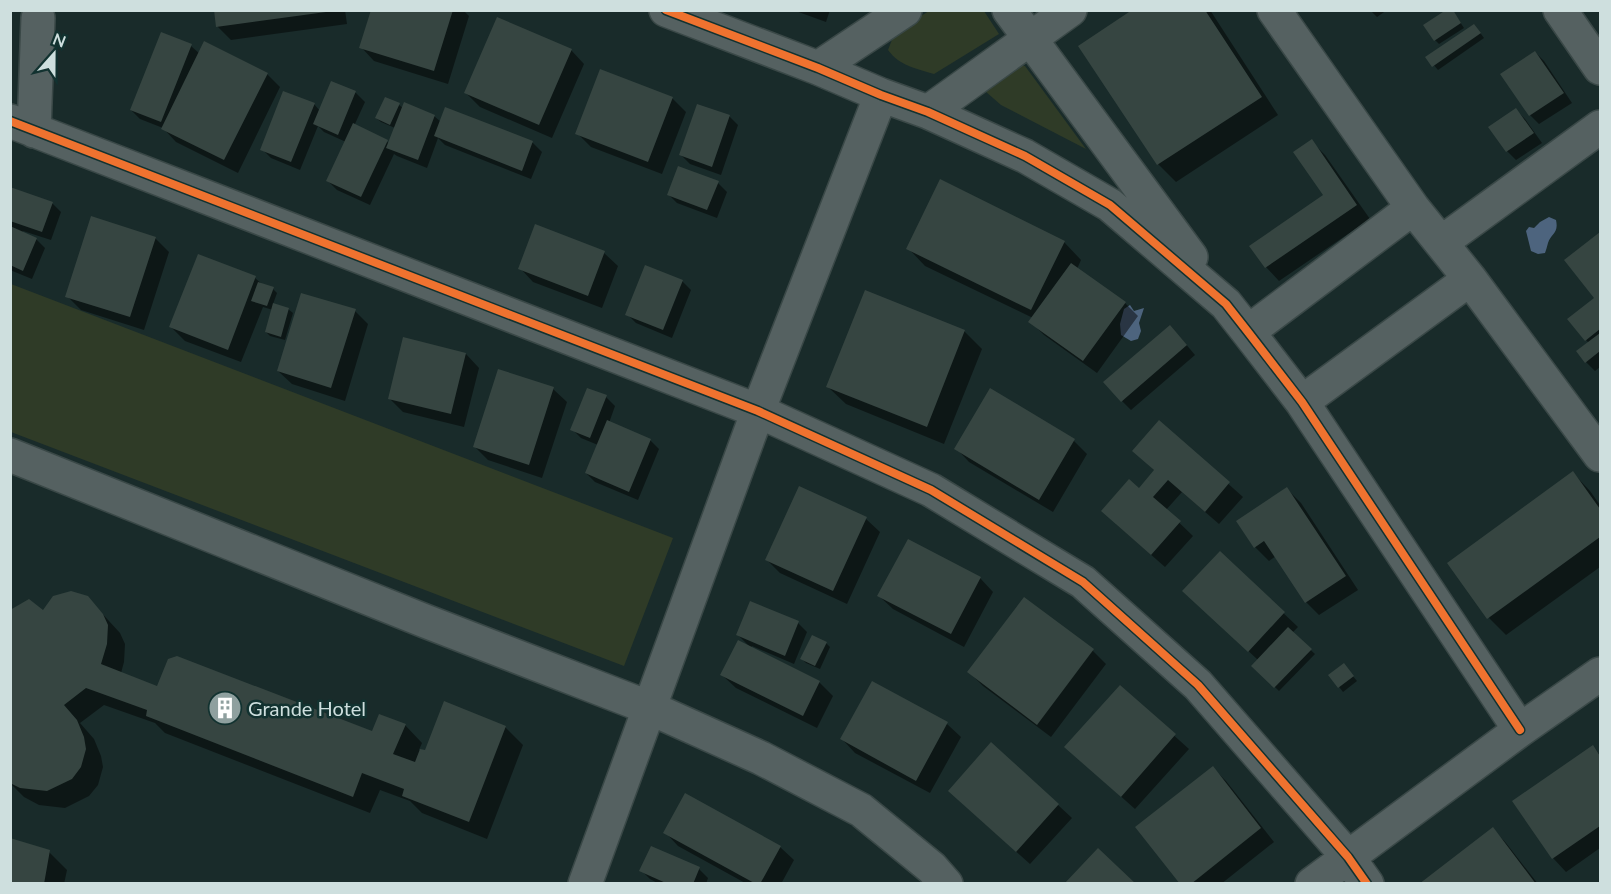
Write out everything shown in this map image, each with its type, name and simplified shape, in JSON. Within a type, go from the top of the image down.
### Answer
[{"type":"street","points":[[666,10],[928,112],[1024,156],[1110,205],[1226,304]]},
{"type":"street","points":[[818,68],[905,10]]},
{"type":"street","points":[[1009,10],[1226,304],[1302,402],[1520,730]]},
{"type":"street","points":[[928,112],[1070,10]]},
{"type":"street","points":[[1274,10],[1413,208],[1442,242],[1600,455]]},
{"type":"street","points":[[1560,10],[1600,68]]},
{"type":"street","points":[[10,37],[44,14]]},
{"type":"street","points":[[44,14],[22,126],[758,411],[931,490],[1083,582],[1198,685],[1348,857],[1367,884]]},
{"type":"street","points":[[585,884],[758,411],[881,95]]},
{"type":"street","points":[[1442,242],[1600,127]]},
{"type":"street","points":[[1248,332],[1413,208]]},
{"type":"street","points":[[1302,402],[1470,279]]},
{"type":"street","points":[[10,455],[425,621],[650,708],[761,758],[861,810],[932,868],[946,884]]},
{"type":"street","points":[[1312,884],[1520,730],[1600,674]]},
{"type":"green space","points":[[929,11],[984,11],[999,34],[934,74],[914,68],[898,60],[888,50],[895,32]]},
{"type":"green space","points":[[1008,62],[1025,66],[1086,149],[1001,105],[985,91]]},
{"type":"green space","points":[[11,284],[673,538],[624,666],[11,432]]},
{"type":"water","points":[[1549,217],[1556,220],[1556,228],[1545,253],[1538,254],[1531,251],[1526,231],[1529,227],[1534,228]]},
{"type":"water","points":[[1130,305],[1134,311],[1144,308],[1139,323],[1141,331],[1138,339],[1131,341],[1121,335],[1120,324],[1124,309]]},
{"type":"building","points":[[214,10],[326,10],[326,12],[216,27]]},
{"type":"building","points":[[371,10],[453,10],[434,71],[359,48]]},
{"type":"building","points":[[1132,10],[1205,10],[1262,97],[1157,165],[1078,46]]},
{"type":"building","points":[[1446,10],[1453,10],[1461,23],[1434,41],[1423,25]]},
{"type":"building","points":[[497,17],[572,49],[539,125],[464,93]]},
{"type":"building","points":[[1474,24],[1481,33],[1432,67],[1425,57]]},
{"type":"building","points":[[161,32],[192,44],[161,122],[130,110]]},
{"type":"building","points":[[204,41],[268,73],[224,160],[161,129]]},
{"type":"building","points":[[1535,51],[1564,93],[1529,116],[1500,74]]},
{"type":"building","points":[[600,69],[673,97],[648,162],[575,134]]},
{"type":"building","points":[[331,81],[356,91],[338,135],[313,124]]},
{"type":"building","points":[[283,91],[315,103],[291,162],[260,150]]},
{"type":"building","points":[[385,97],[400,103],[390,125],[375,118]]},
{"type":"building","points":[[404,102],[435,115],[418,160],[386,148]]},
{"type":"building","points":[[697,104],[730,115],[712,167],[679,155]]},
{"type":"building","points":[[445,107],[533,141],[522,171],[434,136]]},
{"type":"building","points":[[1516,108],[1534,133],[1506,152],[1488,127]]},
{"type":"building","points":[[353,123],[388,140],[361,197],[326,181]]},
{"type":"building","points":[[1312,139],[1357,205],[1265,268],[1249,246],[1323,195],[1293,152]]},
{"type":"building","points":[[678,166],[719,181],[707,210],[667,195]]},
{"type":"building","points":[[940,179],[1065,241],[1031,310],[906,249]]},
{"type":"building","points":[[10,187],[53,202],[42,232],[10,221]]},
{"type":"building","points":[[91,216],[156,237],[130,317],[65,297]]},
{"type":"building","points":[[535,224],[605,251],[588,296],[518,269]]},
{"type":"building","points":[[10,226],[37,238],[23,271],[10,265]]},
{"type":"building","points":[[1600,232],[1600,329],[1585,341],[1567,319],[1594,298],[1564,260]]},
{"type":"building","points":[[198,254],[256,276],[228,350],[169,327]]},
{"type":"building","points":[[1071,263],[1126,302],[1083,361],[1028,322]]},
{"type":"building","points":[[645,265],[683,280],[663,330],[625,315]]},
{"type":"building","points":[[258,282],[274,287],[267,306],[251,301]]},
{"type":"building","points":[[865,290],[965,330],[927,427],[826,387]]},
{"type":"building","points":[[301,293],[356,309],[331,388],[277,371]]},
{"type":"building","points":[[273,303],[289,308],[281,337],[265,332]]},
{"type":"building","points":[[1170,325],[1187,345],[1121,402],[1103,382]]},
{"type":"building","points":[[1600,333],[1600,351],[1585,363],[1576,351]]},
{"type":"building","points":[[403,337],[466,353],[451,414],[388,399]]},
{"type":"building","points":[[498,369],[554,387],[529,465],[473,447]]},
{"type":"building","points":[[587,388],[607,395],[590,438],[570,430]]},
{"type":"building","points":[[990,388],[1075,439],[1039,500],[954,449]]},
{"type":"building","points":[[607,420],[651,439],[629,492],[585,473]]},
{"type":"building","points":[[1159,420],[1230,482],[1205,512],[1168,480],[1153,497],[1181,521],[1151,555],[1101,511],[1129,479],[1139,488],[1154,470],[1132,451]]},
{"type":"building","points":[[1573,471],[1600,509],[1600,537],[1487,619],[1447,563]]},
{"type":"building","points":[[799,486],[867,517],[833,591],[765,560]]},
{"type":"building","points":[[1287,487],[1346,576],[1305,603],[1264,541],[1254,548],[1236,521]]},
{"type":"building","points":[[908,539],[981,577],[951,634],[877,596]]},
{"type":"building","points":[[1220,551],[1285,612],[1248,652],[1182,591]]},
{"type":"building","name":"Grande Hotel","points":[[71,591],[88,596],[103,614],[108,625],[107,644],[101,664],[157,686],[168,659],[177,656],[372,731],[379,714],[406,724],[393,754],[415,762],[420,749],[425,750],[444,701],[506,726],[469,822],[402,796],[404,789],[362,773],[353,797],[146,716],[147,710],[86,688],[64,705],[77,720],[86,749],[81,767],[72,779],[47,791],[20,788],[10,783],[10,610],[29,599],[43,610],[53,596]]},
{"type":"building","points":[[1024,597],[1094,649],[1037,725],[967,672]]},
{"type":"building","points":[[750,601],[799,621],[785,656],[736,635]]},
{"type":"building","points":[[1288,627],[1312,649],[1274,688],[1251,666]]},
{"type":"building","points":[[812,635],[827,642],[815,666],[800,659]]},
{"type":"building","points":[[738,640],[820,681],[803,716],[720,675]]},
{"type":"building","points":[[1344,663],[1354,676],[1338,688],[1328,675]]},
{"type":"building","points":[[872,681],[948,722],[916,781],[840,739]]},
{"type":"building","points":[[1120,685],[1176,734],[1121,797],[1064,747]]},
{"type":"building","points":[[991,742],[1059,804],[1016,852],[948,791]]},
{"type":"building","points":[[1593,745],[1600,756],[1600,826],[1552,859],[1512,801]]},
{"type":"building","points":[[1213,766],[1261,828],[1191,884],[1180,884],[1135,827]]},
{"type":"building","points":[[685,793],[781,846],[760,884],[756,884],[663,833]]},
{"type":"building","points":[[1493,827],[1536,884],[1419,884]]},
{"type":"building","points":[[10,838],[50,850],[44,884],[10,884]]},
{"type":"building","points":[[651,846],[700,867],[693,884],[668,884],[639,871]]},
{"type":"building","points":[[1098,848],[1136,884],[1064,884]]},
{"type":"cycle path","points":[[666,10],[928,112],[1025,156],[1110,205],[1226,304],[1248,332],[1302,402],[1520,730]]},
{"type":"cycle path","points":[[10,121],[758,411],[931,490],[1083,582],[1198,685],[1348,857],[1367,884]]},
{"type":"place","name":"Grande Hotel","points":[[225,708]]}]
